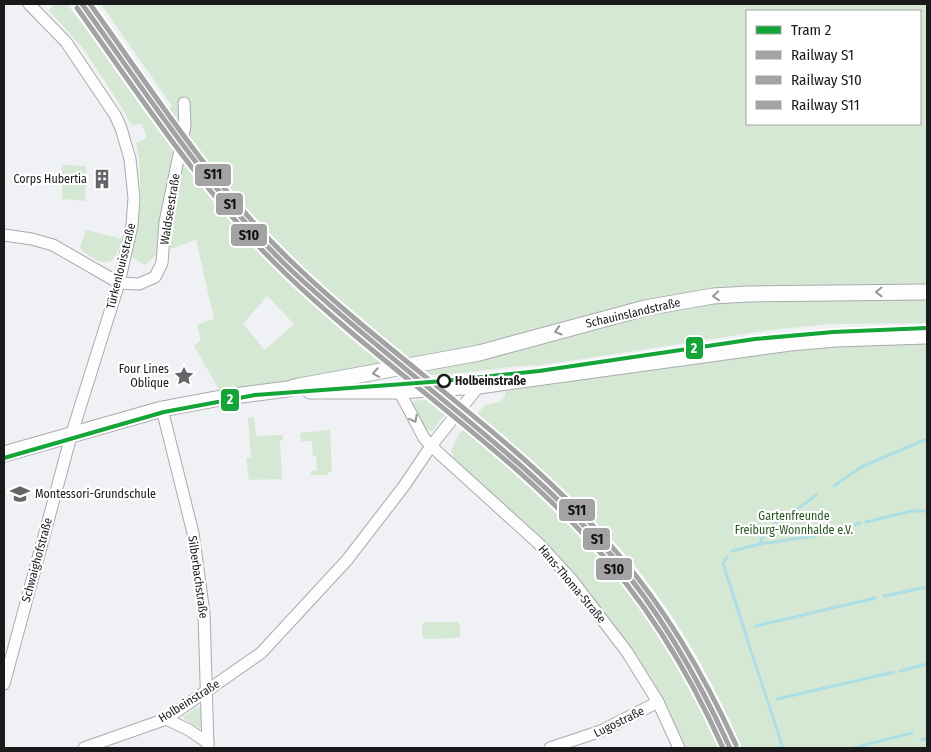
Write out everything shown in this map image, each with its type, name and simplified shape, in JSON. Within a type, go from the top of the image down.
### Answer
[{"type":"main road","name":"Schauinslandstraße","points":[[288,389],[479,353],[645,308],[713,296],[927,292]]},
{"type":"main road","points":[[4,454],[162,409],[226,397],[288,389],[302,391],[399,391],[479,386],[527,381],[790,342],[835,338],[927,336]]},
{"type":"street","name":"Türkenlouisstraße","points":[[29,4],[66,42],[107,101],[121,128],[126,143],[133,180],[134,212],[119,283],[71,436]]},
{"type":"street","name":"Waldseestraße","points":[[119,283],[138,284],[147,282],[160,271],[166,222],[185,126],[184,103]]},
{"type":"street","points":[[4,235],[32,239],[53,246],[119,283]]},
{"type":"street","name":"Holbeinstraße","points":[[84,748],[166,719],[262,653],[347,560],[404,486],[431,446],[479,386]]},
{"type":"street","points":[[399,391],[424,438],[431,446]]},
{"type":"street","name":"Silberbachstraße","points":[[162,409],[193,532],[204,613],[208,746]]},
{"type":"street","name":"Schwaighofstraße","points":[[4,684],[71,436]]},
{"type":"street","name":"Hans-Thoma-Straße","points":[[431,446],[528,533],[572,580],[622,644],[658,702],[679,748]]},
{"type":"street","name":"Lugostraße","points":[[550,748],[601,731],[658,702]]},
{"type":"street","points":[[166,719],[189,730],[208,746]]},
{"type":"green space","points":[[54,4],[67,4],[156,120],[172,106],[101,4],[927,4],[927,323],[829,324],[771,330],[543,365],[462,373],[346,380],[221,393],[194,346],[201,340],[197,326],[214,319],[196,240],[158,253],[145,265],[131,257],[141,200],[139,159],[136,143],[147,138],[142,124],[131,125],[85,51],[49,10]],"holes":[[[267,296],[294,324],[265,350],[243,324]]]},
{"type":"green space","points":[[62,165],[86,166],[85,201],[62,199]]},
{"type":"green space","points":[[86,230],[122,239],[117,254],[111,261],[96,260],[82,250],[80,247]]},
{"type":"green space","name":"Gartenfreunde Freiburg-Wonnhalde e.V.","points":[[927,343],[927,748],[741,748],[728,717],[697,657],[661,600],[640,573],[619,547],[581,508],[537,467],[476,415],[485,405],[500,402],[505,396],[505,391],[790,349]]},
{"type":"green space","points":[[458,397],[432,431],[424,428],[417,415],[413,401]]},
{"type":"green space","points":[[254,417],[256,436],[283,435],[283,440],[280,440],[282,479],[249,480],[246,458],[251,457],[248,418]]},
{"type":"green space","points":[[467,425],[523,472],[577,522],[628,579],[676,648],[716,722],[727,748],[683,748],[624,641],[455,461],[451,451],[459,434]]},
{"type":"green space","points":[[330,430],[332,470],[326,475],[311,475],[311,471],[317,470],[316,456],[313,456],[312,441],[301,441],[300,433]]},
{"type":"green space","points":[[425,622],[458,622],[460,636],[456,638],[425,639],[422,635],[422,625]]},
{"type":"green space","points":[[197,707],[201,708],[202,725],[199,728],[183,717]]},
{"type":"waterway","points":[[834,486],[861,467],[927,439]]},
{"type":"waterway","points":[[732,551],[760,544],[765,533],[773,525],[816,495]]},
{"type":"waterway","points":[[866,522],[911,511],[927,511]]},
{"type":"waterway","points":[[761,544],[814,536],[860,523]]},
{"type":"waterway","points":[[727,557],[723,563],[751,651]]},
{"type":"waterway","points":[[884,596],[927,587]]},
{"type":"waterway","points":[[756,626],[875,598]]},
{"type":"waterway","points":[[752,654],[783,748]]},
{"type":"waterway","points":[[900,671],[927,664]]},
{"type":"waterway","points":[[777,699],[894,672]]},
{"type":"waterway","points":[[853,748],[912,733]]},
{"type":"waterway","points":[[922,740],[927,738]]},
{"type":"tram line","name":"2","points":[[4,458],[164,412],[255,395],[444,381],[539,371],[755,339],[833,332],[927,328]]},
{"type":"rail line","name":"S1","points":[[82,4],[181,142],[262,241],[332,307],[456,410],[537,481],[613,557],[648,601],[678,648],[706,697],[730,748]]},
{"type":"rail line","name":"S11","points":[[90,4],[212,173],[267,237],[336,302],[544,477],[619,555],[654,599],[684,646],[712,695],[736,745]]},
{"type":"rail line","name":"S10","points":[[77,8],[150,112],[201,180],[256,244],[323,308],[478,437],[554,504],[610,563],[665,638],[696,692],[723,748]]},
{"type":"place","name":"Corps Hubertia","points":[[102,179]]},
{"type":"place","name":"Four Lines Oblique","points":[[184,376]]},
{"type":"place","name":"Holbeinstraße","points":[[444,381]]},
{"type":"place","name":"Montessori-Grundschule","points":[[20,494]]}]
